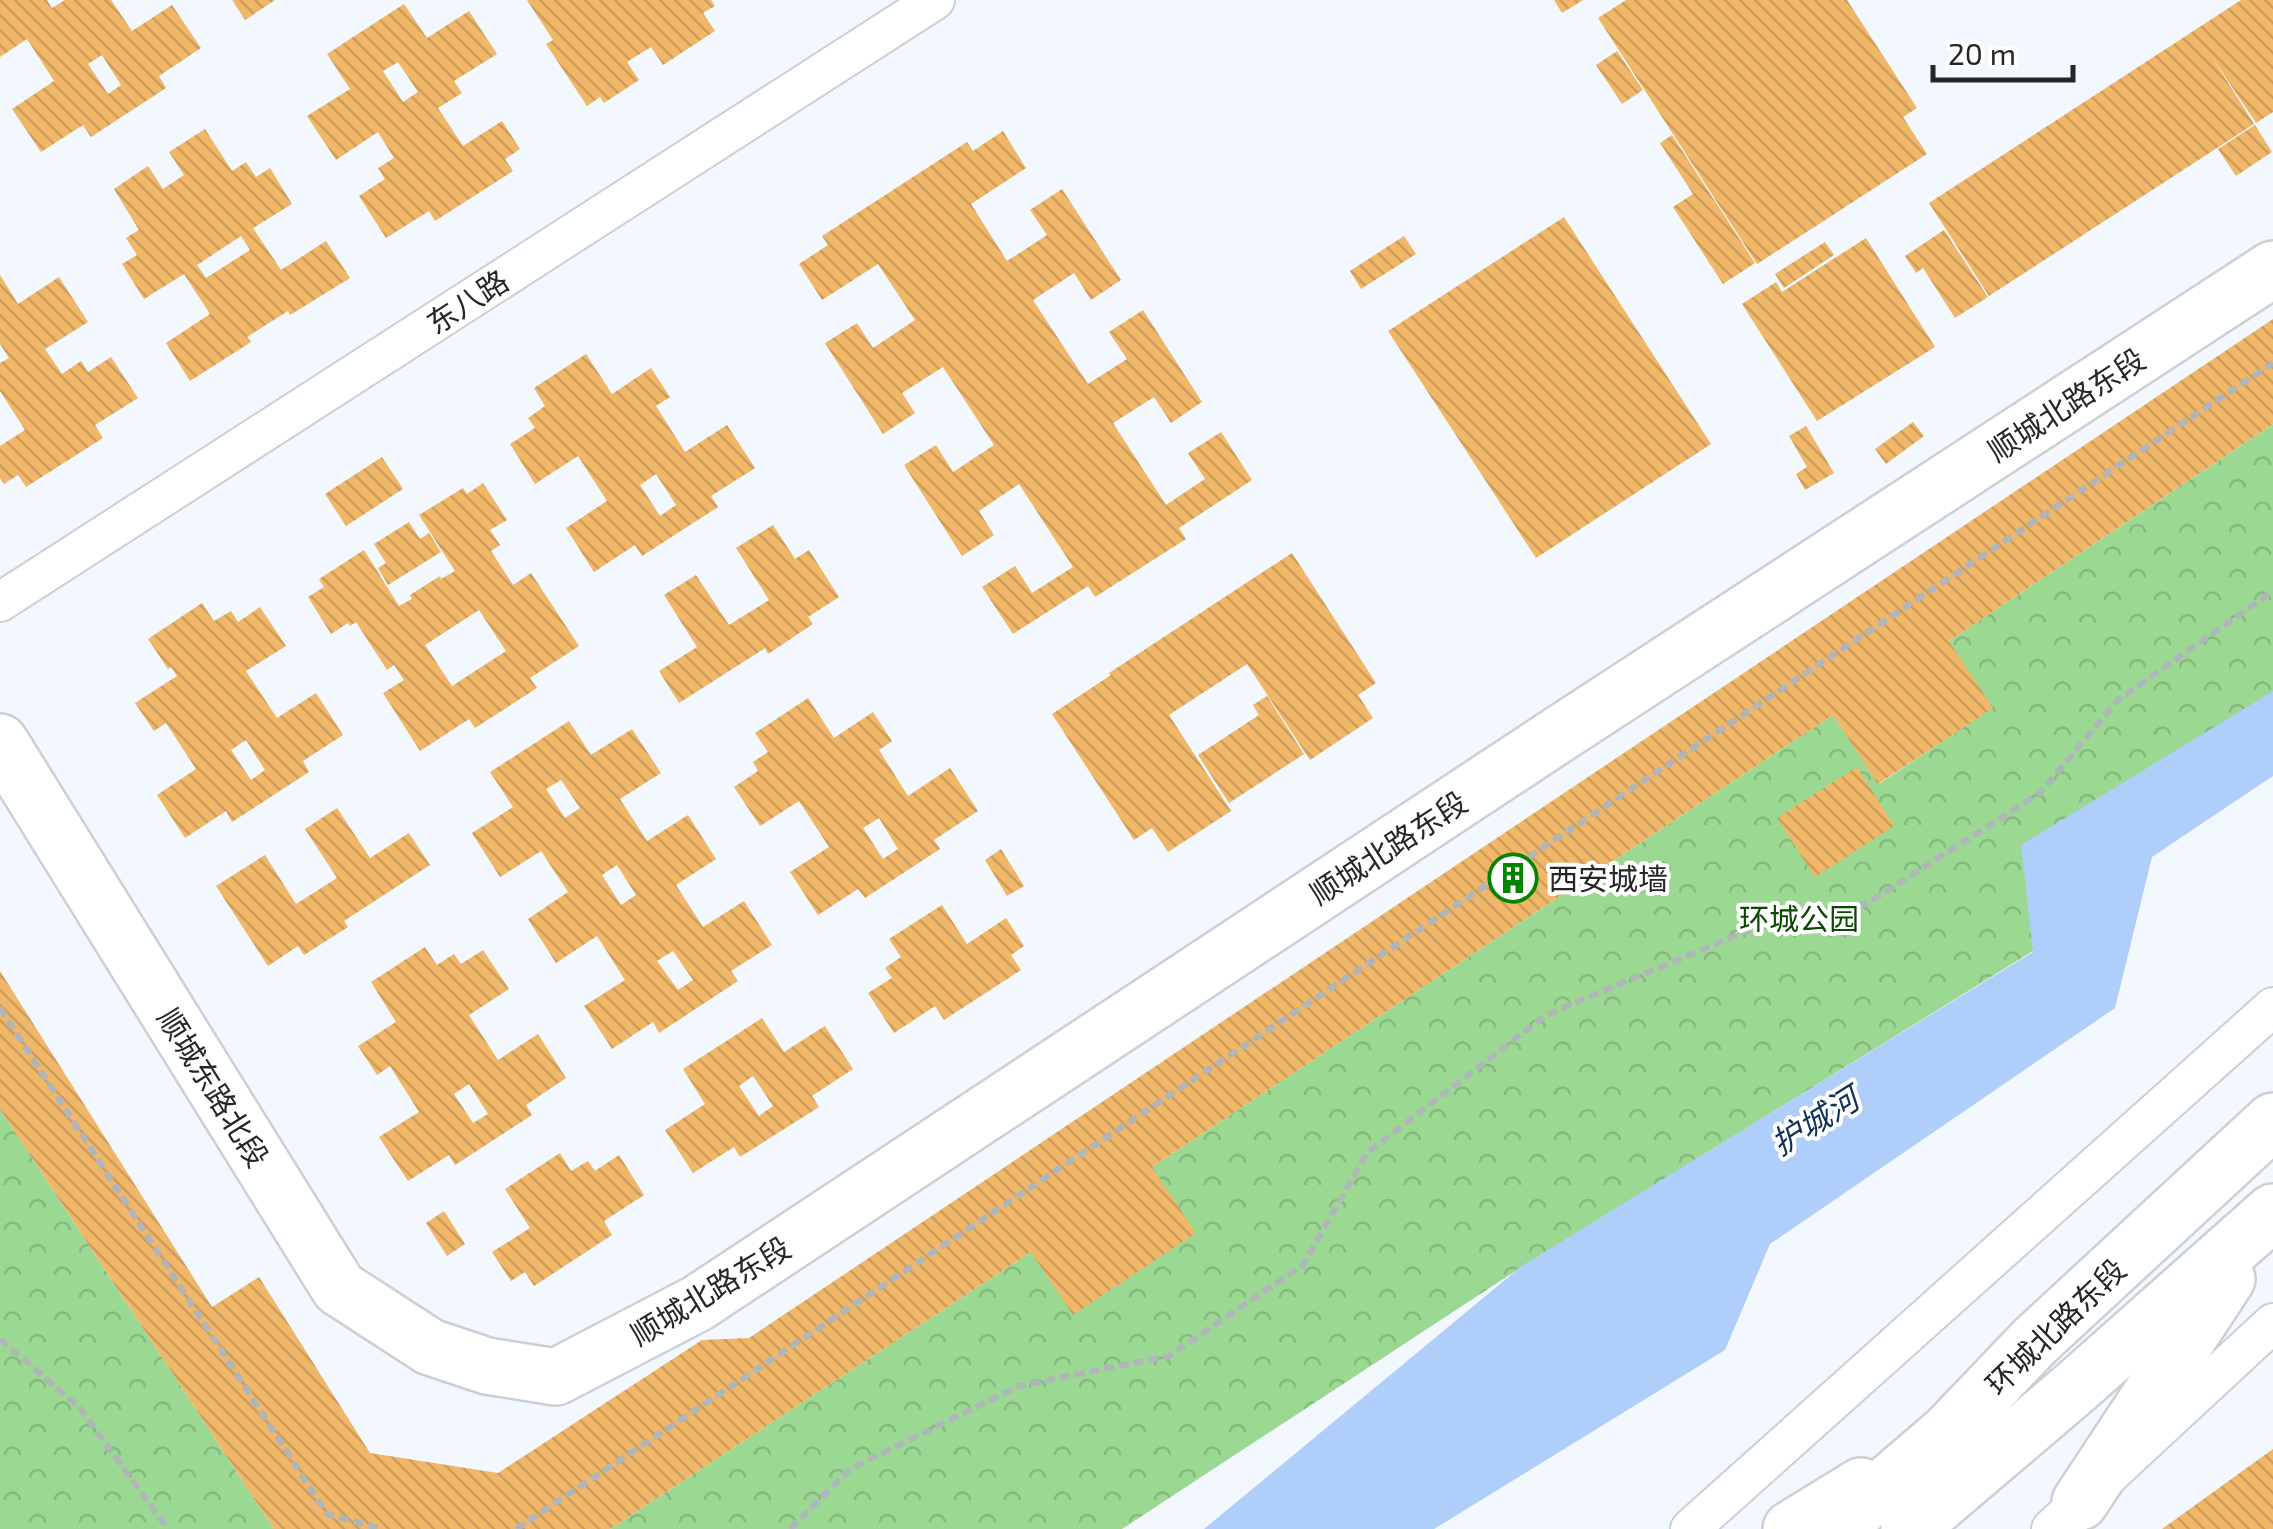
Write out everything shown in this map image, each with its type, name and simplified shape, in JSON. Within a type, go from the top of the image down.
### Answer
[{"type":"street","name":"东八路","points":[[0,602],[935,0]]},
{"type":"street","name":"顺城北路东段","points":[[487,1366],[556,1377],[698,1303],[2273,269]]},
{"type":"street","name":"顺城东路北段","points":[[0,742],[339,1288],[430,1347],[487,1366]]},
{"type":"street","points":[[1690,1529],[2273,1007]]},
{"type":"street","name":"环城北路东段","points":[[1835,1529],[1948,1432],[2035,1340],[2273,1122]]},
{"type":"street","points":[[2066,1516],[2271,1213]]},
{"type":"street","name":"环城北路东段","points":[[1909,1529],[2078,1386],[2271,1213]]},
{"type":"street","points":[[2066,1516],[2273,1323]]},
{"type":"street","points":[[1791,1529],[1948,1432]]},
{"type":"street","points":[[1940,1529],[2006,1446]]},
{"type":"path","points":[[516,1529],[2273,363]]},
{"type":"path","points":[[790,1529],[850,1469],[1019,1386],[1169,1356],[1303,1266],[1368,1153],[1546,1015],[1747,931],[1866,904],[2038,794],[2118,700],[2273,591]]},
{"type":"path","points":[[0,1008],[327,1514],[382,1529]]},
{"type":"path","points":[[0,1339],[79,1407],[168,1529]]},
{"type":"green space","name":"环城公园","points":[[2273,424],[2273,705],[2033,951],[1523,1266],[1122,1529],[610,1529],[1833,715],[1879,784],[1992,708],[1949,641]]},
{"type":"green space","points":[[0,1109],[274,1529],[0,1529]]},
{"type":"water","name":"护城河","points":[[2273,691],[2273,776],[2152,857],[2115,1008],[1770,1244],[1725,1350],[1434,1529],[1204,1529],[1523,1265],[2033,952],[2021,845]]},
{"type":"building","points":[[0,0],[47,0],[52,8],[65,0],[111,0],[132,31],[172,5],[201,48],[159,76],[166,88],[91,137],[83,125],[41,152],[12,109],[54,81],[27,39],[0,57]],"holes":[[[102,55],[121,85],[108,94],[88,64]]]},
{"type":"building","points":[[232,0],[275,0],[245,20]]},
{"type":"building","points":[[527,0],[711,0],[715,6],[703,13],[715,31],[663,65],[651,47],[627,62],[639,80],[604,103],[600,97],[587,106],[546,44],[553,40]]},
{"type":"building","points":[[1554,0],[1583,0],[1562,13]]},
{"type":"building","points":[[1626,0],[1847,0],[1917,108],[1903,117],[1927,154],[1757,264],[1598,18]]},
{"type":"building","points":[[2241,0],[2273,0],[2273,112],[2256,123],[2210,54],[2254,124],[1989,296],[1929,203]]},
{"type":"building","points":[[404,4],[427,38],[469,11],[497,54],[454,81],[462,93],[438,108],[463,146],[502,121],[520,149],[505,159],[513,171],[435,221],[429,211],[386,238],[359,196],[385,179],[378,168],[394,158],[378,132],[336,160],[307,116],[350,89],[327,54]],"holes":[[[398,62],[418,92],[403,102],[383,71]]]},
{"type":"building","points":[[1617,51],[1643,90],[1622,104],[1596,65]]},
{"type":"building","points":[[2255,125],[2272,152],[2236,176],[2218,149]]},
{"type":"building","points":[[205,129],[232,171],[246,162],[256,177],[270,168],[292,204],[253,228],[281,270],[326,241],[350,278],[247,337],[251,342],[190,381],[166,343],[210,314],[184,274],[144,299],[122,264],[137,255],[126,238],[139,230],[114,189],[148,166],[163,189],[184,175],[169,152]],"holes":[[[241,236],[250,250],[206,278],[197,265]]]},
{"type":"building","points":[[1003,131],[1026,168],[971,204],[1007,261],[1047,235],[1030,210],[1062,189],[1121,280],[1091,300],[1074,273],[1033,300],[1088,384],[1127,359],[1109,332],[1143,310],[1202,402],[1171,423],[1154,397],[1113,423],[1166,505],[1205,479],[1188,453],[1221,432],[1252,480],[1179,528],[1186,539],[1095,597],[1088,586],[1013,634],[982,587],[1015,566],[1032,593],[1073,567],[1019,484],[979,511],[994,535],[962,556],[904,465],[936,445],[953,472],[994,445],[943,367],[902,393],[915,413],[883,434],[825,343],[857,323],[873,348],[915,320],[878,264],[822,300],[799,264],[828,245],[822,236],[967,142],[973,151]]},
{"type":"building","points":[[1672,135],[1755,263],[1723,284],[1673,207],[1693,194],[1660,143]]},
{"type":"building","points":[[1564,217],[1711,444],[1536,558],[1388,331]]},
{"type":"building","points":[[1944,230],[1988,297],[1955,318],[1923,268],[1916,273],[1905,256]]},
{"type":"building","points":[[1404,236],[1416,254],[1361,289],[1350,271]]},
{"type":"building","points":[[1866,238],[1935,347],[1817,421],[1742,304],[1776,282],[1782,292]]},
{"type":"building","points":[[1825,242],[1834,255],[1784,288],[1775,274]]},
{"type":"building","points":[[0,275],[18,304],[59,277],[88,322],[45,349],[62,374],[81,361],[88,372],[111,357],[138,398],[95,425],[103,438],[26,487],[18,475],[4,484],[0,478],[0,446],[25,430],[0,391],[0,363],[9,358],[0,344]]},
{"type":"building","name":"西安城墙","points":[[2273,319],[2273,424],[1949,641],[1993,708],[1878,784],[1833,715],[1152,1167],[1196,1233],[1073,1315],[1031,1252],[610,1529],[274,1529],[0,1109],[0,971],[212,1307],[259,1277],[370,1453],[498,1473],[702,1340],[749,1338]]},
{"type":"building","points":[[586,354],[612,394],[651,368],[670,397],[656,406],[685,452],[727,425],[755,468],[711,496],[718,507],[642,556],[635,545],[594,572],[566,528],[607,501],[578,456],[535,484],[510,444],[535,428],[528,418],[545,406],[534,388]],"holes":[[[656,474],[676,505],[660,516],[640,485]]]},
{"type":"building","points":[[1913,422],[1924,436],[1886,464],[1875,449]]},
{"type":"building","points":[[1806,426],[1834,473],[1805,490],[1796,474],[1807,467],[1789,436]]},
{"type":"building","points":[[382,457],[403,489],[346,526],[325,494]]},
{"type":"building","points":[[483,483],[507,520],[490,530],[500,545],[491,551],[513,585],[531,573],[579,646],[530,678],[537,688],[475,728],[469,719],[420,751],[383,693],[404,680],[394,665],[387,670],[356,622],[331,634],[308,597],[324,587],[319,579],[364,550],[399,606],[412,599],[410,595],[455,571],[419,515],[463,488],[467,494]],"holes":[[[479,610],[506,651],[452,686],[425,645]]]},
{"type":"building","points":[[409,522],[420,539],[429,533],[441,552],[388,585],[378,568],[386,563],[374,544]]},
{"type":"building","points":[[773,525],[795,559],[809,550],[839,597],[808,617],[813,624],[768,654],[765,648],[679,703],[659,671],[697,647],[664,595],[696,575],[729,625],[769,600],[736,548]]},
{"type":"building","points":[[1292,553],[1376,683],[1358,695],[1373,718],[1310,760],[1247,664],[1169,715],[1231,811],[1168,852],[1152,828],[1134,840],[1052,714]]},
{"type":"building","points":[[202,603],[214,621],[231,611],[238,622],[260,607],[286,646],[246,671],[277,718],[316,693],[343,735],[303,761],[309,772],[232,822],[226,811],[185,838],[157,795],[196,769],[166,723],[154,731],[135,703],[177,676],[148,639]],"holes":[[[246,740],[265,770],[251,780],[231,750]]]},
{"type":"building","points":[[1267,696],[1304,754],[1229,803],[1198,755],[1259,715],[1253,705]]},
{"type":"building","points":[[808,698],[834,738],[873,712],[892,741],[879,750],[908,796],[950,768],[978,811],[934,840],[940,849],[865,898],[858,889],[818,915],[790,872],[829,847],[799,801],[760,826],[734,787],[758,771],[753,762],[768,752],[755,733]],"holes":[[[879,818],[898,849],[883,859],[863,828]]]},
{"type":"building","points":[[569,721],[591,755],[632,729],[661,773],[620,799],[647,841],[688,815],[716,859],[676,885],[703,927],[744,901],[772,945],[731,971],[738,981],[659,1033],[653,1022],[612,1049],[584,1006],[625,980],[597,936],[556,963],[528,919],[568,892],[541,851],[500,877],[472,833],[513,807],[490,772]],"holes":[[[561,780],[580,808],[565,818],[546,789]],[[617,865],[636,895],[621,905],[602,875]],[[673,951],[693,980],[678,990],[657,961]]]},
{"type":"building","points":[[1857,767],[1894,826],[1815,877],[1777,818]]},
{"type":"building","points":[[337,808],[370,858],[409,833],[430,865],[344,921],[348,927],[304,955],[298,946],[268,966],[216,886],[265,855],[296,904],[337,878],[305,829]]},
{"type":"building","points":[[1001,849],[1024,886],[1007,896],[985,860]]},
{"type":"building","points":[[942,905],[967,944],[1006,918],[1024,946],[1011,955],[1021,970],[944,1020],[935,1006],[894,1033],[868,993],[892,978],[885,968],[901,957],[889,939]]},
{"type":"building","points":[[425,947],[437,965],[454,954],[461,964],[483,950],[509,989],[469,1015],[498,1060],[538,1034],[566,1078],[526,1105],[532,1115],[455,1165],[449,1155],[408,1181],[379,1137],[419,1112],[390,1066],[377,1075],[358,1046],[396,1022],[371,982]],"holes":[[[469,1084],[488,1114],[473,1123],[454,1094]]]},
{"type":"building","points":[[762,1018],[784,1052],[825,1026],[853,1069],[812,1096],[819,1107],[740,1157],[734,1147],[693,1173],[665,1130],[705,1104],[683,1069]],"holes":[[[753,1076],[773,1106],[759,1116],[739,1086]]]},
{"type":"building","points":[[560,1153],[571,1171],[588,1161],[595,1171],[619,1155],[644,1195],[604,1221],[612,1235],[534,1286],[525,1272],[511,1281],[492,1252],[530,1228],[505,1189]]},
{"type":"building","points":[[444,1211],[465,1244],[447,1256],[426,1223]]},
{"type":"building","points":[[2273,1449],[2273,1529],[2162,1529]]},
{"type":"place","name":"西安城墙","points":[[1513,878]]}]
